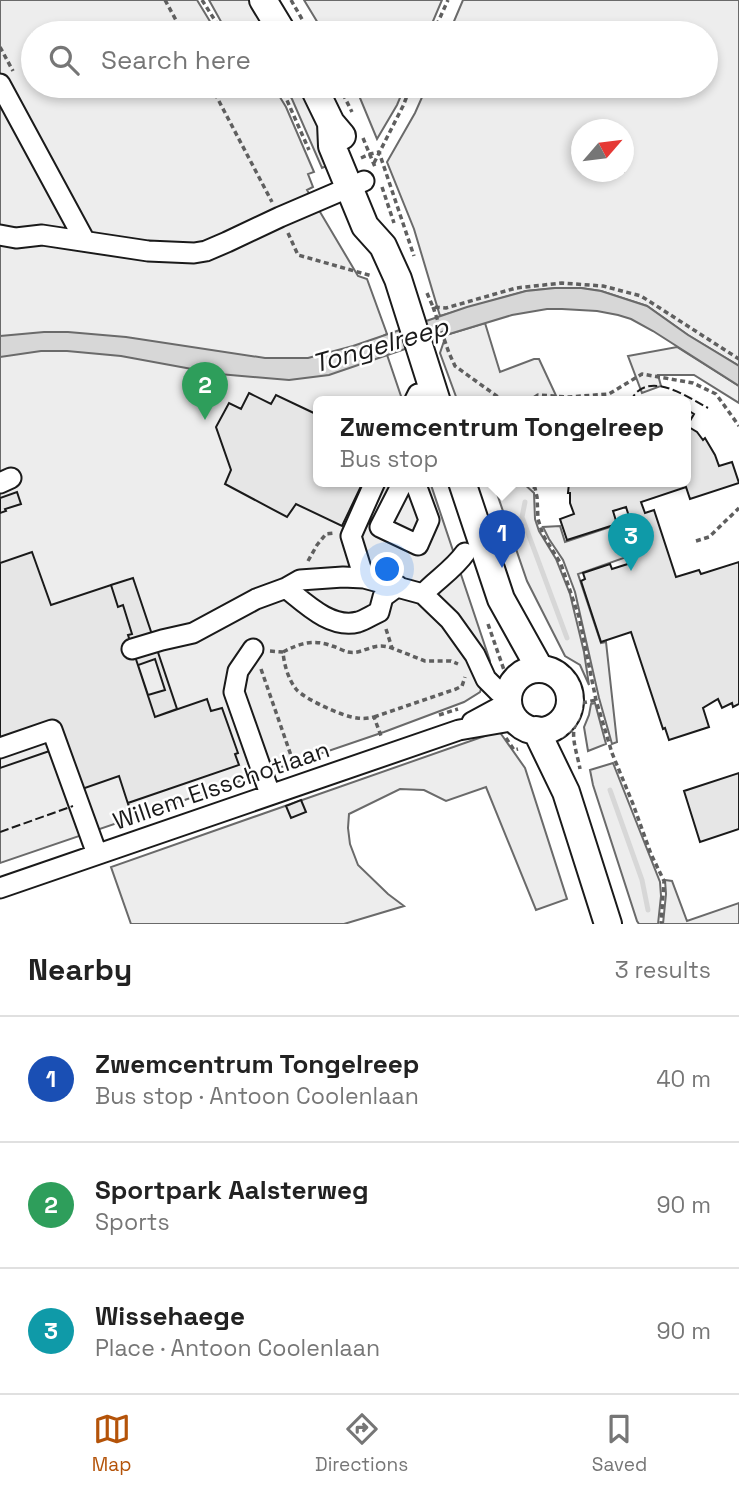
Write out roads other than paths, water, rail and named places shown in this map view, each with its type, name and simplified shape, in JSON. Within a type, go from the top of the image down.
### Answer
[{"type":"main road","points":[[263,0],[276,21]]},
{"type":"main road","points":[[324,98],[343,120],[346,141],[370,179],[381,219],[389,236],[398,279],[422,313],[423,396]]},
{"type":"main road","points":[[464,487],[501,599],[501,615],[517,665],[573,782],[608,924]]},
{"type":"street","points":[[0,84],[85,241]]},
{"type":"street","points":[[0,235],[16,238],[42,235],[148,251],[194,253],[206,251],[370,179]]},
{"type":"street","points":[[364,578],[351,536],[373,487]]},
{"type":"street","points":[[400,487],[380,527],[418,545],[429,520],[417,487]]},
{"type":"street","points":[[422,594],[458,564],[465,553]]},
{"type":"street","points":[[132,649],[193,633],[256,599],[293,584],[342,576],[364,578],[422,594],[450,620],[467,660],[486,679],[537,706]]},
{"type":"street","points":[[293,584],[309,606],[335,622],[357,622],[379,612],[383,597],[398,586]]},
{"type":"street","points":[[253,649],[238,671],[234,692],[270,794]]},
{"type":"street","name":"Willem Elsschotlaan","points":[[0,887],[459,730],[537,706]]},
{"type":"street","points":[[0,748],[52,730],[97,854]]},
{"type":"water","name":"Tongelreep","points":[[555,288],[601,291],[647,306],[739,366],[739,386],[631,319],[597,311],[562,309],[512,315],[329,375],[289,380],[219,374],[121,356],[67,351],[41,351],[0,357],[0,336],[68,332],[126,337],[265,358],[308,358],[353,346],[467,307],[526,291]]},
{"type":"waterway","points":[[525,502],[522,517],[567,638]]},
{"type":"waterway","points":[[610,790],[642,880],[648,910]]},
{"type":"place","name":"Sportpark Aalsterweg","points":[[205,420]]},
{"type":"place","name":"Zwemcentrum Tongelreep","points":[[502,568]]},
{"type":"place","name":"Wissehaege","points":[[631,571]]}]
